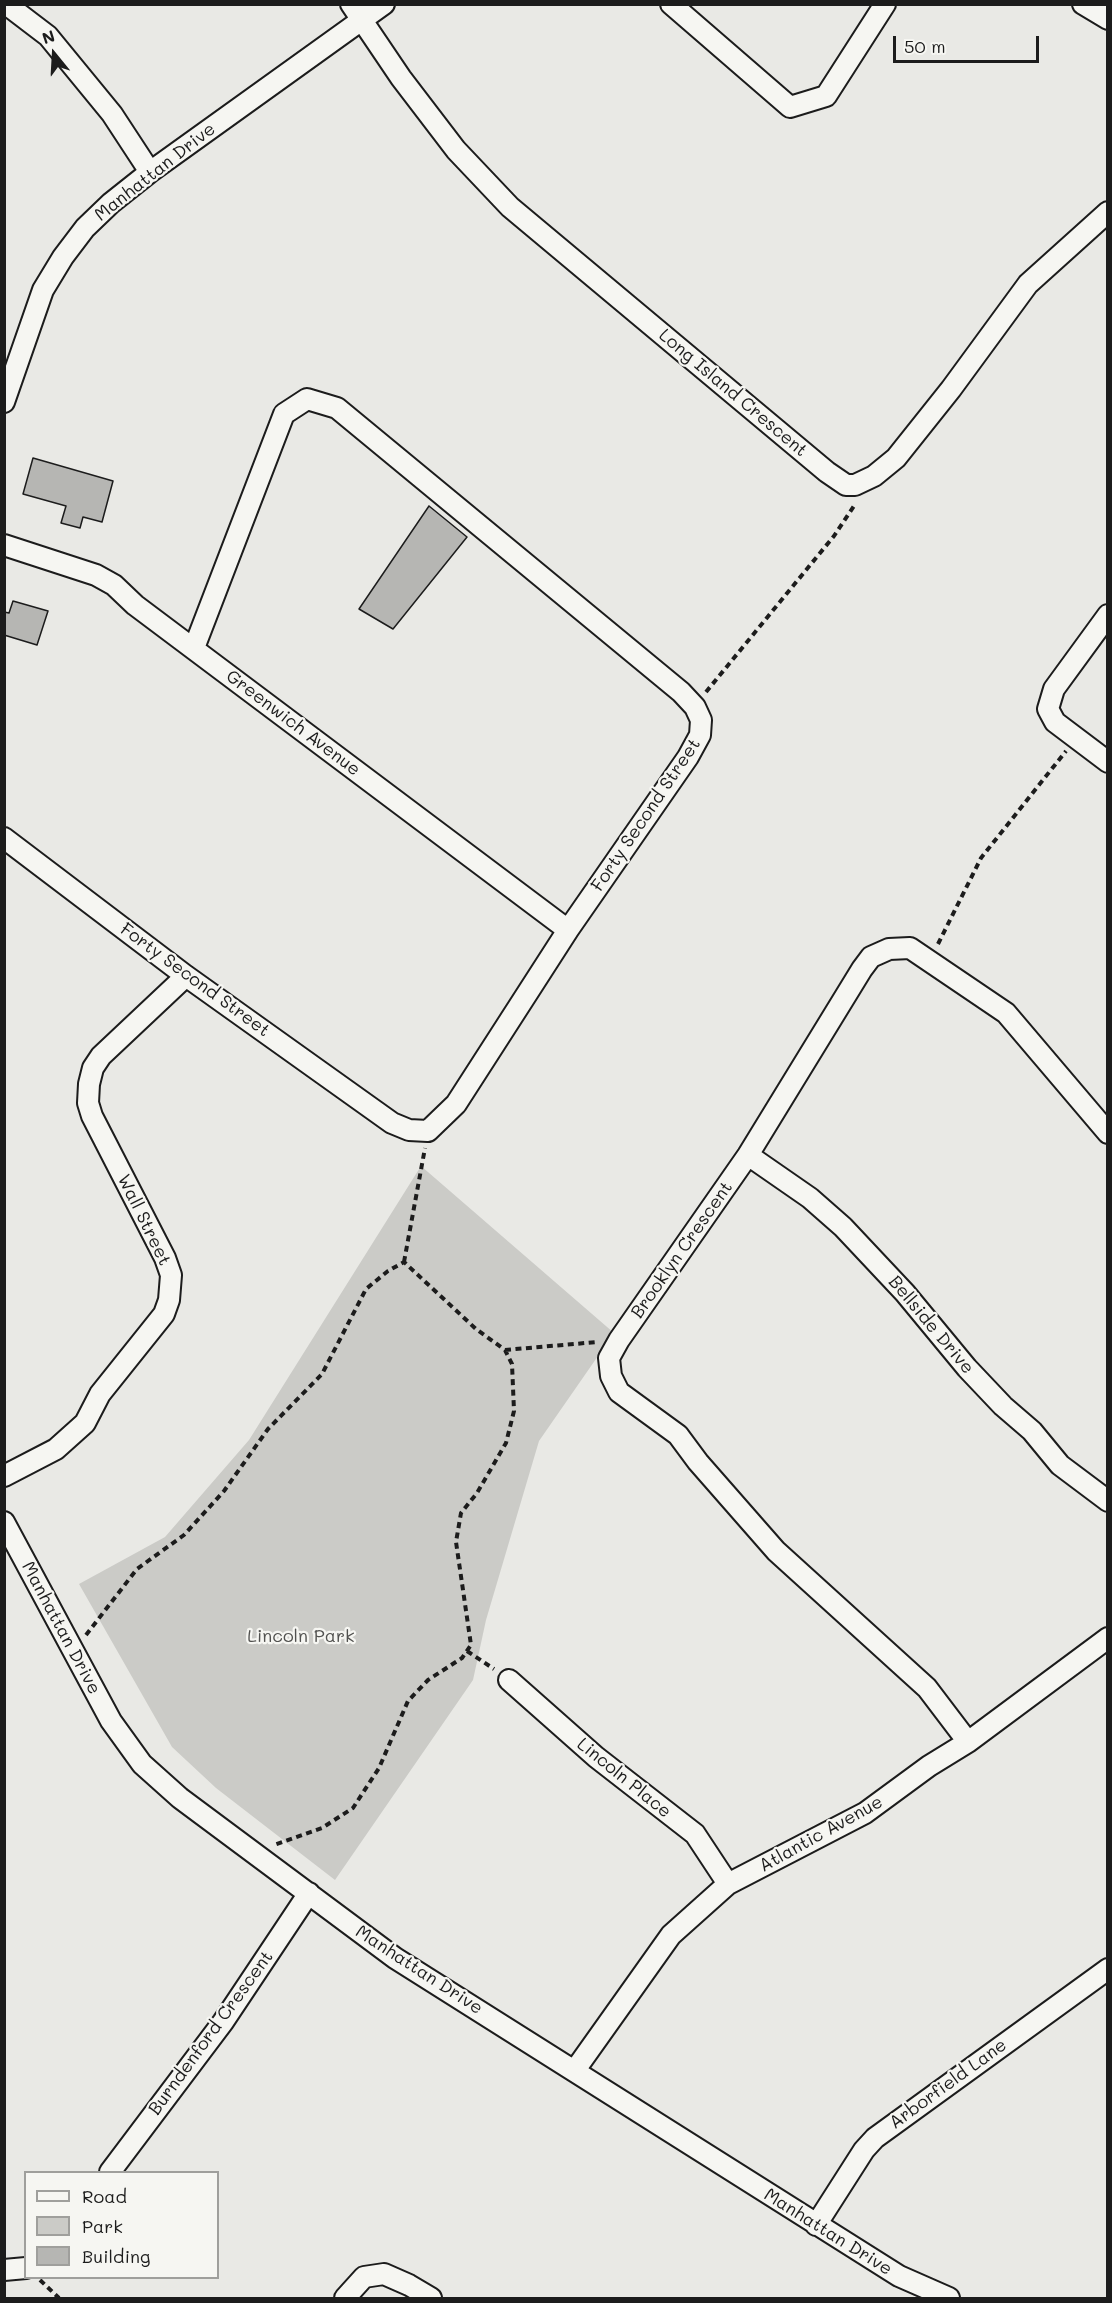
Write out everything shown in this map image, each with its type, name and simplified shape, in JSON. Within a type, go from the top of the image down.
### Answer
[{"type":"street","points":[[6,4],[48,36],[112,114],[150,172]]},
{"type":"street","name":"Manhattan Drive","points":[[4,402],[43,290],[63,257],[85,228],[111,202],[357,12],[384,4]]},
{"type":"street","points":[[671,4],[790,107],[826,96],[885,4]]},
{"type":"street","points":[[1083,4],[1107,19]]},
{"type":"street","name":"Long Island Crescent","points":[[357,12],[401,78],[456,150],[510,207],[827,472],[846,485],[855,485],[874,476],[896,458],[951,389],[1028,284],[1107,212]]},
{"type":"street","points":[[194,648],[284,414],[307,399],[337,408],[681,692],[694,707]]},
{"type":"street","name":"Greenwich Avenue","points":[[4,544],[96,575],[114,585],[135,606],[568,930]]},
{"type":"street","points":[[1107,615],[1050,697],[1048,709],[1055,722],[1107,762]]},
{"type":"street","name":"Forty Second Street","points":[[4,838],[186,976],[392,1123],[409,1130],[428,1131],[456,1104],[568,930],[688,757],[700,735],[701,720],[694,707]]},
{"type":"street","name":"Brooklyn Crescent","points":[[968,1742],[927,1688],[776,1551],[698,1462],[678,1435],[619,1392],[611,1376],[609,1358],[618,1340],[748,1155],[871,957],[889,949],[910,948],[1006,1014],[1107,1133]]},
{"type":"street","name":"Wall Street","points":[[4,1476],[56,1449],[85,1423],[100,1394],[164,1314],[169,1300],[171,1275],[165,1258],[92,1116],[88,1102],[89,1084],[93,1068],[101,1056],[186,976]]},
{"type":"street","name":"Bellside Drive","points":[[748,1155],[810,1198],[843,1227],[905,1293],[967,1368],[1003,1406],[1032,1431],[1060,1465],[1107,1501]]},
{"type":"street","name":"Manhattan Drive","points":[[4,1522],[111,1721],[142,1764],[180,1798],[395,1958],[899,2276],[949,2298]]},
{"type":"street","name":"Atlantic Avenue","points":[[575,2070],[671,1935],[728,1884],[865,1813],[930,1766],[968,1742],[1107,1638]]},
{"type":"street","name":"Lincoln Place","points":[[509,1680],[596,1757],[695,1834],[728,1884]]},
{"type":"street","name":"Burndenford Crescent","points":[[111,2171],[223,2022],[309,1893]]},
{"type":"street","name":"Arborfield Lane","points":[[816,2225],[864,2150],[875,2138],[1107,1969]]},
{"type":"street","points":[[4,2271],[24,2268]]},
{"type":"street","points":[[345,2298],[364,2277],[384,2274],[430,2298]]},
{"type":"path","points":[[694,707],[834,537],[874,476]]},
{"type":"path","points":[[929,961],[981,858],[1077,737]]},
{"type":"path","points":[[404,1262],[428,1131]]},
{"type":"path","points":[[256,1853],[322,1828],[353,1808],[379,1768],[408,1701],[428,1680],[462,1658],[471,1645],[456,1542],[461,1512],[477,1492],[506,1443],[514,1412],[512,1364],[505,1350],[476,1329],[404,1262]]},
{"type":"path","points":[[73,1652],[137,1569],[184,1535],[224,1491],[268,1428],[322,1374],[366,1289],[388,1271],[404,1262]]},
{"type":"path","points":[[505,1350],[618,1340]]},
{"type":"path","points":[[467,1651],[509,1680]]},
{"type":"path","points":[[39,2279],[59,2298]]},
{"type":"green space","name":"Lincoln Park","points":[[421,1166],[614,1333],[539,1441],[486,1620],[473,1680],[335,1880],[216,1788],[172,1747],[79,1584],[165,1537],[249,1440]]},
{"type":"building","points":[[33,458],[113,481],[102,522],[83,517],[80,528],[61,523],[66,506],[23,494]]},
{"type":"building","points":[[429,506],[467,537],[393,629],[359,609]]},
{"type":"building","points":[[13,601],[48,611],[37,645],[4,635],[4,612],[9,613]]}]
